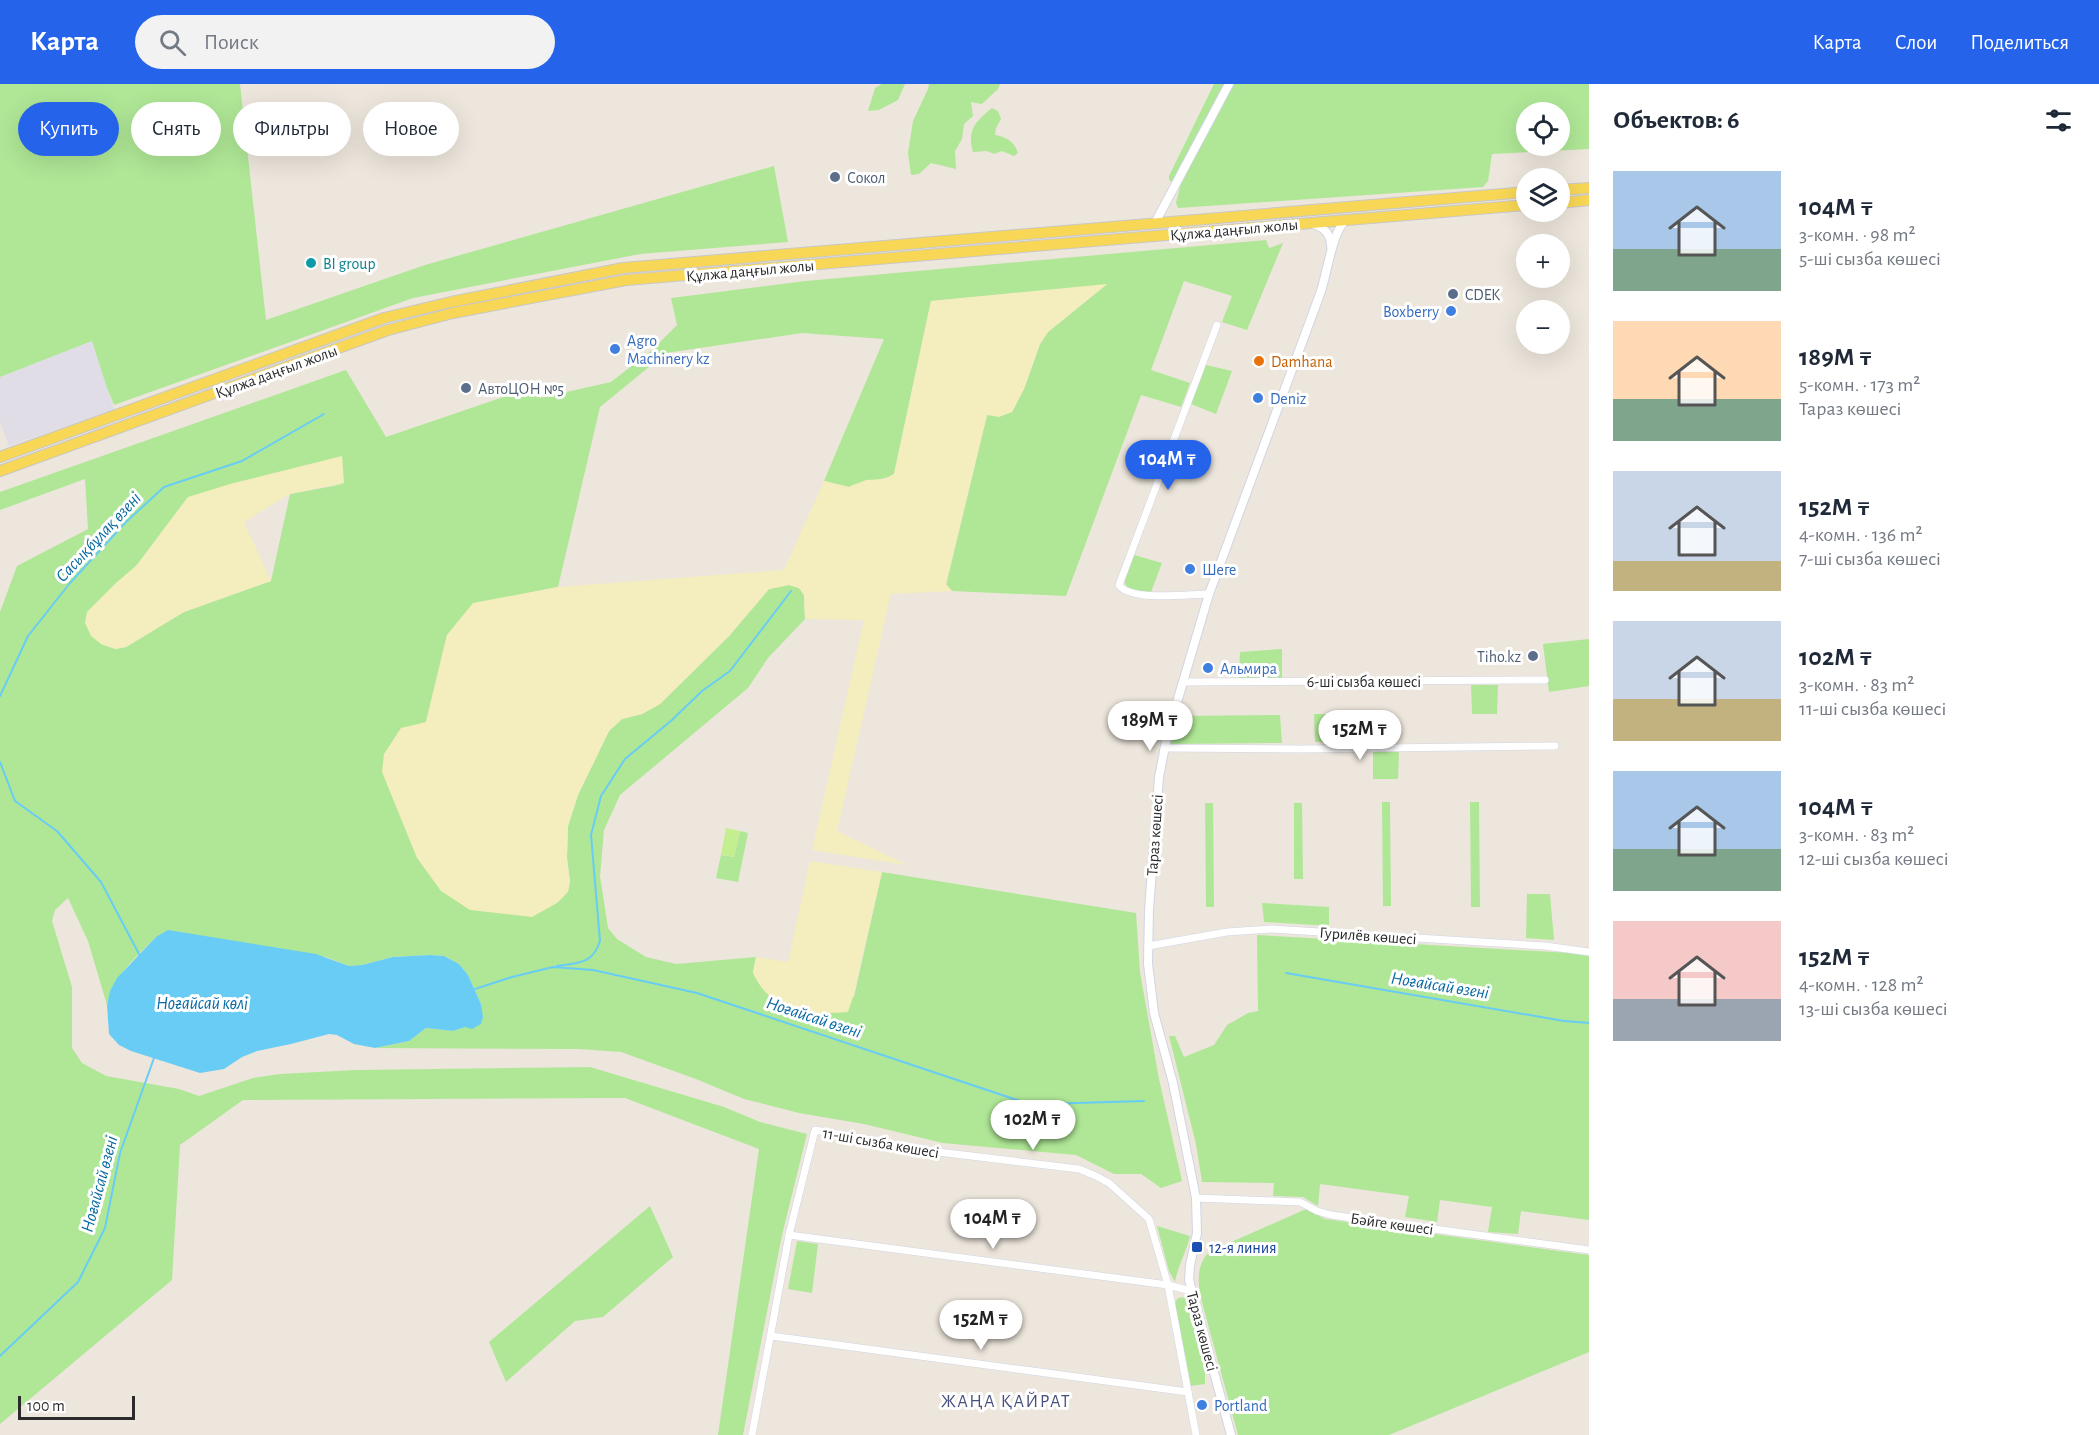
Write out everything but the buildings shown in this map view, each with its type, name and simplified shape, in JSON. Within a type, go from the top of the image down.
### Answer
[{"type":"main road","points":[[1570,189],[1589,188]]},
{"type":"main road","name":"Құлжа даңғыл жолы","points":[[0,457],[384,318],[623,268],[1516,193]]},
{"type":"main road","points":[[1570,202],[1589,201]]},
{"type":"main road","name":"Құлжа даңғыл жолы","points":[[0,471],[388,330],[464,311],[626,280],[1516,207]]},
{"type":"street","points":[[1155,223],[1229,84]]},
{"type":"street","name":"Тараз көшесі","points":[[1231,1435],[1191,1291],[1189,1272],[1197,1233],[1196,1198],[1173,1083],[1154,1013],[1149,976],[1148,946],[1156,801],[1164,748],[1209,594],[1320,294],[1336,232],[1346,220]]},
{"type":"street","points":[[1304,223],[1318,225],[1323,229],[1331,241],[1331,252]]},
{"type":"street","points":[[1209,594],[1140,595],[1123,590],[1119,585],[1217,325]]},
{"type":"street","name":"6-ші сызба көшесі","points":[[1183,682],[1545,680]]},
{"type":"street","points":[[1164,748],[1555,746]]},
{"type":"street","name":"Гурилёв көшесі","points":[[1148,946],[1227,932],[1271,929],[1545,946],[1589,952]]},
{"type":"street","name":"11-ші сызба көшесі","points":[[789,1235],[815,1130],[938,1152],[1079,1169],[1096,1176],[1109,1183],[1149,1219],[1168,1285],[1196,1435]]},
{"type":"street","name":"Бәйге көшесі","points":[[1196,1198],[1300,1202],[1331,1215],[1589,1250]]},
{"type":"street","points":[[753,1435],[789,1235],[1168,1285],[1191,1291]]},
{"type":"street","points":[[771,1336],[1188,1392]]},
{"type":"shaded area","points":[[92,341],[114,410],[9,446],[0,422],[0,377]]},
{"type":"green space","points":[[0,84],[240,84],[242,102],[233,102],[233,156],[248,156],[266,320],[425,265],[774,166],[788,242],[640,254],[413,298],[114,405],[92,341],[0,377]]},
{"type":"green space","points":[[882,84],[905,84],[898,100],[879,110],[868,111],[875,88]]},
{"type":"green space","points":[[929,84],[1000,84],[998,89],[982,104],[971,102],[973,116],[964,124],[962,139],[955,151],[956,169],[931,163],[919,174],[911,175],[908,153],[913,121]]},
{"type":"green space","points":[[1214,84],[1589,84],[1589,149],[1570,150],[1570,102],[1516,102],[1516,153],[1492,154],[1488,181],[1483,187],[1178,208],[1176,203],[1180,187],[1169,180]]},
{"type":"green space","points":[[992,108],[998,111],[1001,119],[995,135],[1006,138],[1012,143],[1018,153],[1014,156],[1002,151],[994,154],[987,151],[973,152],[971,138],[974,127]]},
{"type":"green space","points":[[1266,240],[1269,248],[1283,243],[1247,330],[1222,322],[1232,296],[1184,281],[1151,370],[1190,383],[1181,407],[1141,395],[1066,596],[952,591],[946,585],[987,415],[1012,412],[1024,389],[1040,344],[1048,332],[1106,285],[931,301],[894,474],[849,487],[824,481],[884,339],[802,333],[666,353],[600,407],[558,587],[473,604],[447,635],[426,722],[570,882],[567,858],[568,826],[578,795],[609,731],[622,719],[642,714],[660,704],[729,636],[769,589],[789,585],[799,588],[804,595],[805,619],[768,658],[748,688],[620,795],[604,830],[600,876],[608,928],[617,939],[646,957],[676,964],[756,957],[753,973],[854,997],[882,872],[1136,913],[1140,972],[1159,1079],[1182,1181],[1161,1188],[1141,1174],[1114,1174],[1076,1155],[943,1143],[864,1124],[799,1113],[744,1099],[621,1052],[579,1049],[375,1048],[409,1041],[426,1028],[453,1031],[465,1027],[481,1004],[468,975],[459,964],[444,956],[393,957],[349,966],[326,957],[287,950],[156,937],[120,976],[107,1005],[88,941],[68,898],[55,910],[52,921],[72,987],[72,1048],[82,1063],[106,1076],[179,1089],[199,1096],[253,1078],[280,1074],[356,1070],[590,1067],[724,1107],[760,1122],[807,1134],[782,1235],[743,1435],[718,1435],[759,1149],[625,1098],[243,1100],[180,1145],[172,1280],[0,1424],[0,612],[17,566],[88,529],[85,479],[0,510],[0,492],[346,370],[386,437],[536,386],[540,398],[611,382],[652,350],[677,325],[671,298],[806,281]],"holes":[[[344,484],[290,494],[271,581],[184,612],[126,647],[115,649],[101,644],[115,584],[137,565],[188,497]]]},
{"type":"green space","points":[[1206,365],[1232,371],[1216,414],[1191,404]]},
{"type":"green space","points":[[1134,555],[1162,563],[1151,592],[1133,590],[1125,584]]},
{"type":"green space","points":[[1589,639],[1589,686],[1549,692],[1543,644]]},
{"type":"green space","points":[[1282,649],[1282,680],[1239,680],[1240,652]]},
{"type":"green space","points":[[1471,685],[1498,685],[1497,714],[1472,714]]},
{"type":"green space","points":[[1314,714],[1381,714],[1380,742],[1315,742]]},
{"type":"green space","points":[[1280,715],[1282,743],[1171,744],[1179,716]]},
{"type":"green space","points":[[1373,750],[1399,750],[1398,779],[1373,779]]},
{"type":"green space","points":[[1382,802],[1390,802],[1391,906],[1383,906]]},
{"type":"green space","points":[[1470,802],[1479,802],[1480,907],[1471,907]]},
{"type":"green space","points":[[1205,803],[1213,803],[1214,907],[1206,907]]},
{"type":"green space","points":[[1294,803],[1302,803],[1303,879],[1294,879]]},
{"type":"green space","points":[[726,828],[740,831],[734,857],[721,855]]},
{"type":"green space","points":[[740,831],[748,833],[738,882],[716,878],[721,855],[734,857]]},
{"type":"green space","points":[[1527,894],[1550,894],[1554,940],[1526,938]]},
{"type":"green space","points":[[1262,903],[1329,907],[1329,926],[1264,922]]},
{"type":"green space","points":[[1257,935],[1571,953],[1589,956],[1589,1220],[1521,1211],[1518,1234],[1488,1232],[1492,1207],[1440,1200],[1437,1222],[1405,1217],[1409,1196],[1320,1184],[1318,1206],[1303,1197],[1273,1196],[1274,1183],[1202,1182],[1196,1144],[1169,1036],[1175,1036],[1184,1057],[1214,1045],[1227,1025],[1248,1013],[1258,1011]]},
{"type":"green space","points":[[650,1206],[673,1257],[603,1317],[575,1321],[506,1382],[489,1342]]},
{"type":"green space","points":[[1306,1209],[1325,1219],[1589,1255],[1589,1352],[1389,1435],[1238,1435],[1200,1295],[1200,1267],[1209,1252]]},
{"type":"green space","points":[[1157,1226],[1190,1236],[1175,1282],[1169,1271]]},
{"type":"green space","points":[[797,1241],[818,1244],[812,1293],[788,1289]]},
{"type":"green space","points":[[1187,1297],[1205,1367],[1205,1384],[1191,1386],[1175,1303],[1178,1298]]},
{"type":"sand","points":[[1107,284],[1048,332],[1040,344],[1024,389],[1012,412],[999,417],[987,415],[946,584],[952,591],[891,594],[837,831],[907,865],[812,850],[864,620],[805,619],[804,595],[799,588],[789,585],[769,589],[729,636],[660,704],[642,714],[622,719],[609,731],[578,795],[568,826],[567,858],[570,882],[568,892],[557,903],[532,917],[470,910],[441,891],[417,858],[382,772],[384,754],[401,728],[426,722],[447,635],[473,603],[558,587],[784,570],[824,481],[849,487],[866,480],[885,479],[894,474],[931,301]]},
{"type":"sand","points":[[342,456],[344,483],[290,494],[244,522],[271,581],[184,612],[126,647],[116,649],[101,644],[91,636],[85,623],[87,612],[137,565],[188,497]]},
{"type":"sand","points":[[810,861],[882,872],[848,1012],[819,1013],[793,1009],[770,997],[753,973],[756,957],[788,962]]},
{"type":"water","name":"Ноғайсай көлі","points":[[168,930],[316,954],[349,966],[393,957],[444,956],[459,964],[468,975],[481,1004],[483,1017],[481,1024],[472,1029],[465,1027],[453,1031],[426,1028],[409,1041],[375,1048],[354,1044],[337,1035],[329,1034],[257,1051],[242,1057],[224,1069],[200,1073],[131,1051],[119,1045],[109,1034],[107,1005],[110,991],[117,978],[156,937]]},
{"type":"waterway","name":"Сасықбұлақ өзені","points":[[0,696],[28,636],[70,583],[126,522],[164,487],[242,461],[324,414]]},
{"type":"waterway","points":[[557,966],[584,961],[593,954],[600,941],[591,835],[601,796],[625,759],[672,720],[702,691],[730,671],[791,591]]},
{"type":"waterway","points":[[0,762],[15,801],[57,831],[101,882],[139,954]]},
{"type":"waterway","name":"Ноғайсай өзені","points":[[475,989],[553,967],[593,970],[697,993],[1023,1102],[1042,1104],[1144,1101]]},
{"type":"waterway","name":"Ноғайсай өзені","points":[[1286,973],[1564,1021],[1589,1023]]},
{"type":"waterway","name":"Ноғайсай өзені","points":[[0,1356],[78,1282],[105,1228],[120,1153],[154,1058]]},
{"type":"place","name":"Сокол","points":[[835,177]]},
{"type":"place","name":"BI group","points":[[311,263]]},
{"type":"place","name":"CDEK","points":[[1453,294]]},
{"type":"place","name":"Boxberry","points":[[1451,311]]},
{"type":"place","name":"Agro Machinery kz","points":[[615,349]]},
{"type":"place","name":"Damhana","points":[[1259,361]]},
{"type":"place","name":"АвтоЦОН №5","points":[[466,388]]},
{"type":"place","name":"Deniz","points":[[1258,398]]},
{"type":"place","name":"Шеге","points":[[1190,569]]},
{"type":"place","name":"Tiho.kz","points":[[1533,656]]},
{"type":"place","name":"Альмира","points":[[1208,668]]},
{"type":"place","name":"12-я линия","points":[[1197,1247]]},
{"type":"place","name":"Portland","points":[[1202,1405]]},
{"type":"district","name":"ЖАҢА ҚАЙРАТ","points":[[1006,1401]]}]
